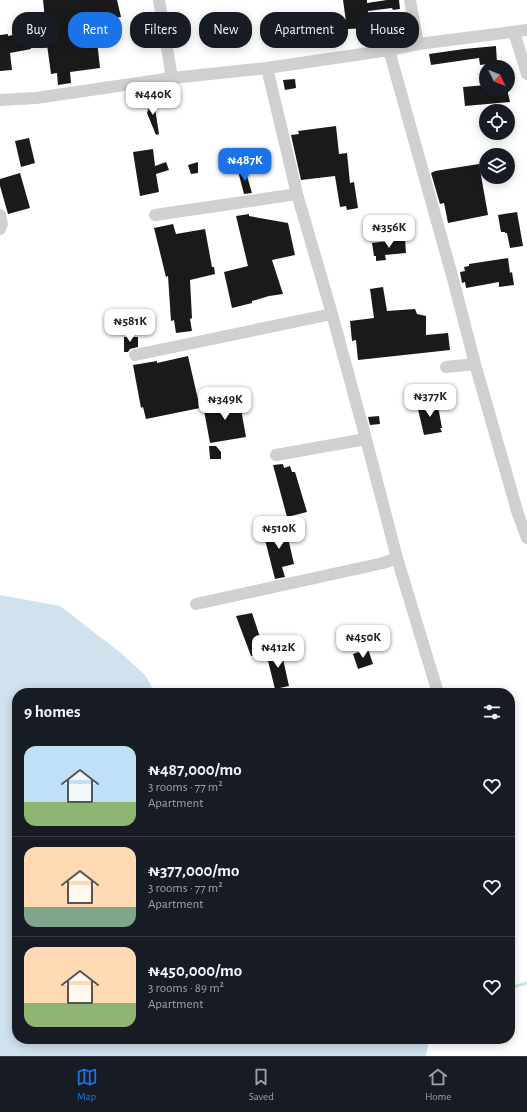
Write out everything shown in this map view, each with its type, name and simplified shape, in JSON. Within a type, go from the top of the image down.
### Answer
[{"type":"street","points":[[159,0],[172,78]]},
{"type":"street","points":[[410,0],[412,12]]},
{"type":"street","points":[[419,44],[527,30]]},
{"type":"street","points":[[514,32],[527,74]]},
{"type":"street","points":[[0,100],[36,98],[172,78],[267,68],[399,48]]},
{"type":"street","points":[[389,50],[453,279],[475,364],[518,514],[527,538]]},
{"type":"street","points":[[267,68],[297,194],[332,314],[397,558],[436,688]]},
{"type":"street","points":[[155,215],[297,194]]},
{"type":"street","points":[[0,215],[2,224],[0,229]]},
{"type":"street","points":[[135,355],[332,314]]},
{"type":"street","points":[[446,367],[475,364]]},
{"type":"street","points":[[276,455],[366,439]]},
{"type":"street","points":[[196,604],[383,563],[397,558]]},
{"type":"water","points":[[0,595],[60,606],[121,653],[146,676],[152,688],[12,688],[12,1044],[428,1044],[426,1056],[0,1056]]},
{"type":"building","points":[[43,0],[117,0],[120,12],[68,12],[68,48],[98,48],[100,68],[70,72],[71,83],[58,85],[57,73],[51,74],[47,48],[60,48],[60,12],[44,12]]},
{"type":"building","points":[[343,0],[367,0],[367,3],[399,0],[400,9],[393,10],[392,8],[368,12],[356,12],[356,29],[348,29],[348,12],[345,12]]},
{"type":"building","points":[[8,34],[8,36],[12,35],[12,48],[31,49],[10,53],[12,70],[0,71],[0,35]]},
{"type":"building","points":[[496,46],[497,60],[479,60],[479,58],[431,65],[429,54]]},
{"type":"building","points":[[295,79],[296,88],[285,90],[283,80]]},
{"type":"building","points":[[479,86],[479,96],[509,96],[510,102],[465,106],[463,87]]},
{"type":"building","points":[[153,95],[159,134],[156,135],[147,113]]},
{"type":"building","points":[[336,126],[339,154],[347,153],[350,183],[354,182],[358,208],[347,210],[346,206],[340,207],[335,176],[301,180],[291,135],[299,134],[298,131]]},
{"type":"building","points":[[29,138],[35,163],[21,167],[15,141]]},
{"type":"building","points":[[153,149],[155,166],[166,162],[169,170],[156,174],[159,192],[140,196],[133,152]]},
{"type":"building","points":[[198,162],[198,173],[191,174],[188,165]]},
{"type":"building","points":[[479,164],[479,184],[483,184],[488,215],[448,223],[444,203],[440,204],[431,173],[435,171]]},
{"type":"building","points":[[245,169],[252,193],[244,194],[238,171]]},
{"type":"building","points":[[20,173],[30,208],[8,214],[0,186],[0,179]]},
{"type":"building","points":[[517,212],[523,246],[510,248],[507,233],[501,232],[498,215]]},
{"type":"building","points":[[249,214],[249,216],[288,223],[295,255],[272,260],[283,294],[269,296],[252,301],[252,303],[232,308],[224,272],[248,266],[236,216]]},
{"type":"building","points":[[173,224],[176,234],[205,229],[212,267],[214,267],[215,274],[190,280],[192,318],[190,319],[192,331],[176,333],[174,320],[171,321],[168,276],[166,277],[154,228]]},
{"type":"building","points":[[405,239],[406,253],[385,255],[386,260],[376,261],[372,243]]},
{"type":"building","points":[[508,258],[510,273],[512,272],[514,285],[499,287],[499,282],[466,288],[465,282],[462,283],[460,272],[465,271],[464,267],[469,266],[469,264]]},
{"type":"building","points":[[383,287],[387,311],[415,309],[417,314],[426,316],[426,335],[448,333],[450,350],[358,360],[356,340],[352,341],[350,321],[374,318],[370,289]]},
{"type":"building","points":[[124,337],[138,337],[138,347],[130,349],[128,352],[124,352]]},
{"type":"building","points":[[188,356],[200,408],[146,419],[143,407],[141,408],[133,365],[157,361],[157,363]]},
{"type":"building","points":[[239,398],[246,437],[210,443],[203,405]]},
{"type":"building","points":[[437,401],[442,428],[440,428],[442,432],[424,435],[417,405]]},
{"type":"building","points":[[379,416],[380,424],[370,425],[368,417]]},
{"type":"building","points":[[209,446],[216,446],[221,452],[221,459],[210,459]]},
{"type":"building","points":[[283,464],[284,468],[290,466],[292,472],[295,472],[307,512],[287,517],[273,465]]},
{"type":"building","points":[[285,525],[294,564],[282,567],[285,577],[275,579],[263,532]]},
{"type":"building","points":[[252,613],[265,652],[251,656],[236,616]]},
{"type":"building","points":[[368,649],[373,664],[358,669],[353,654]]},
{"type":"building","points":[[281,650],[289,686],[275,688],[266,653]]},
{"type":"waterway","points":[[515,987],[527,983]]}]
